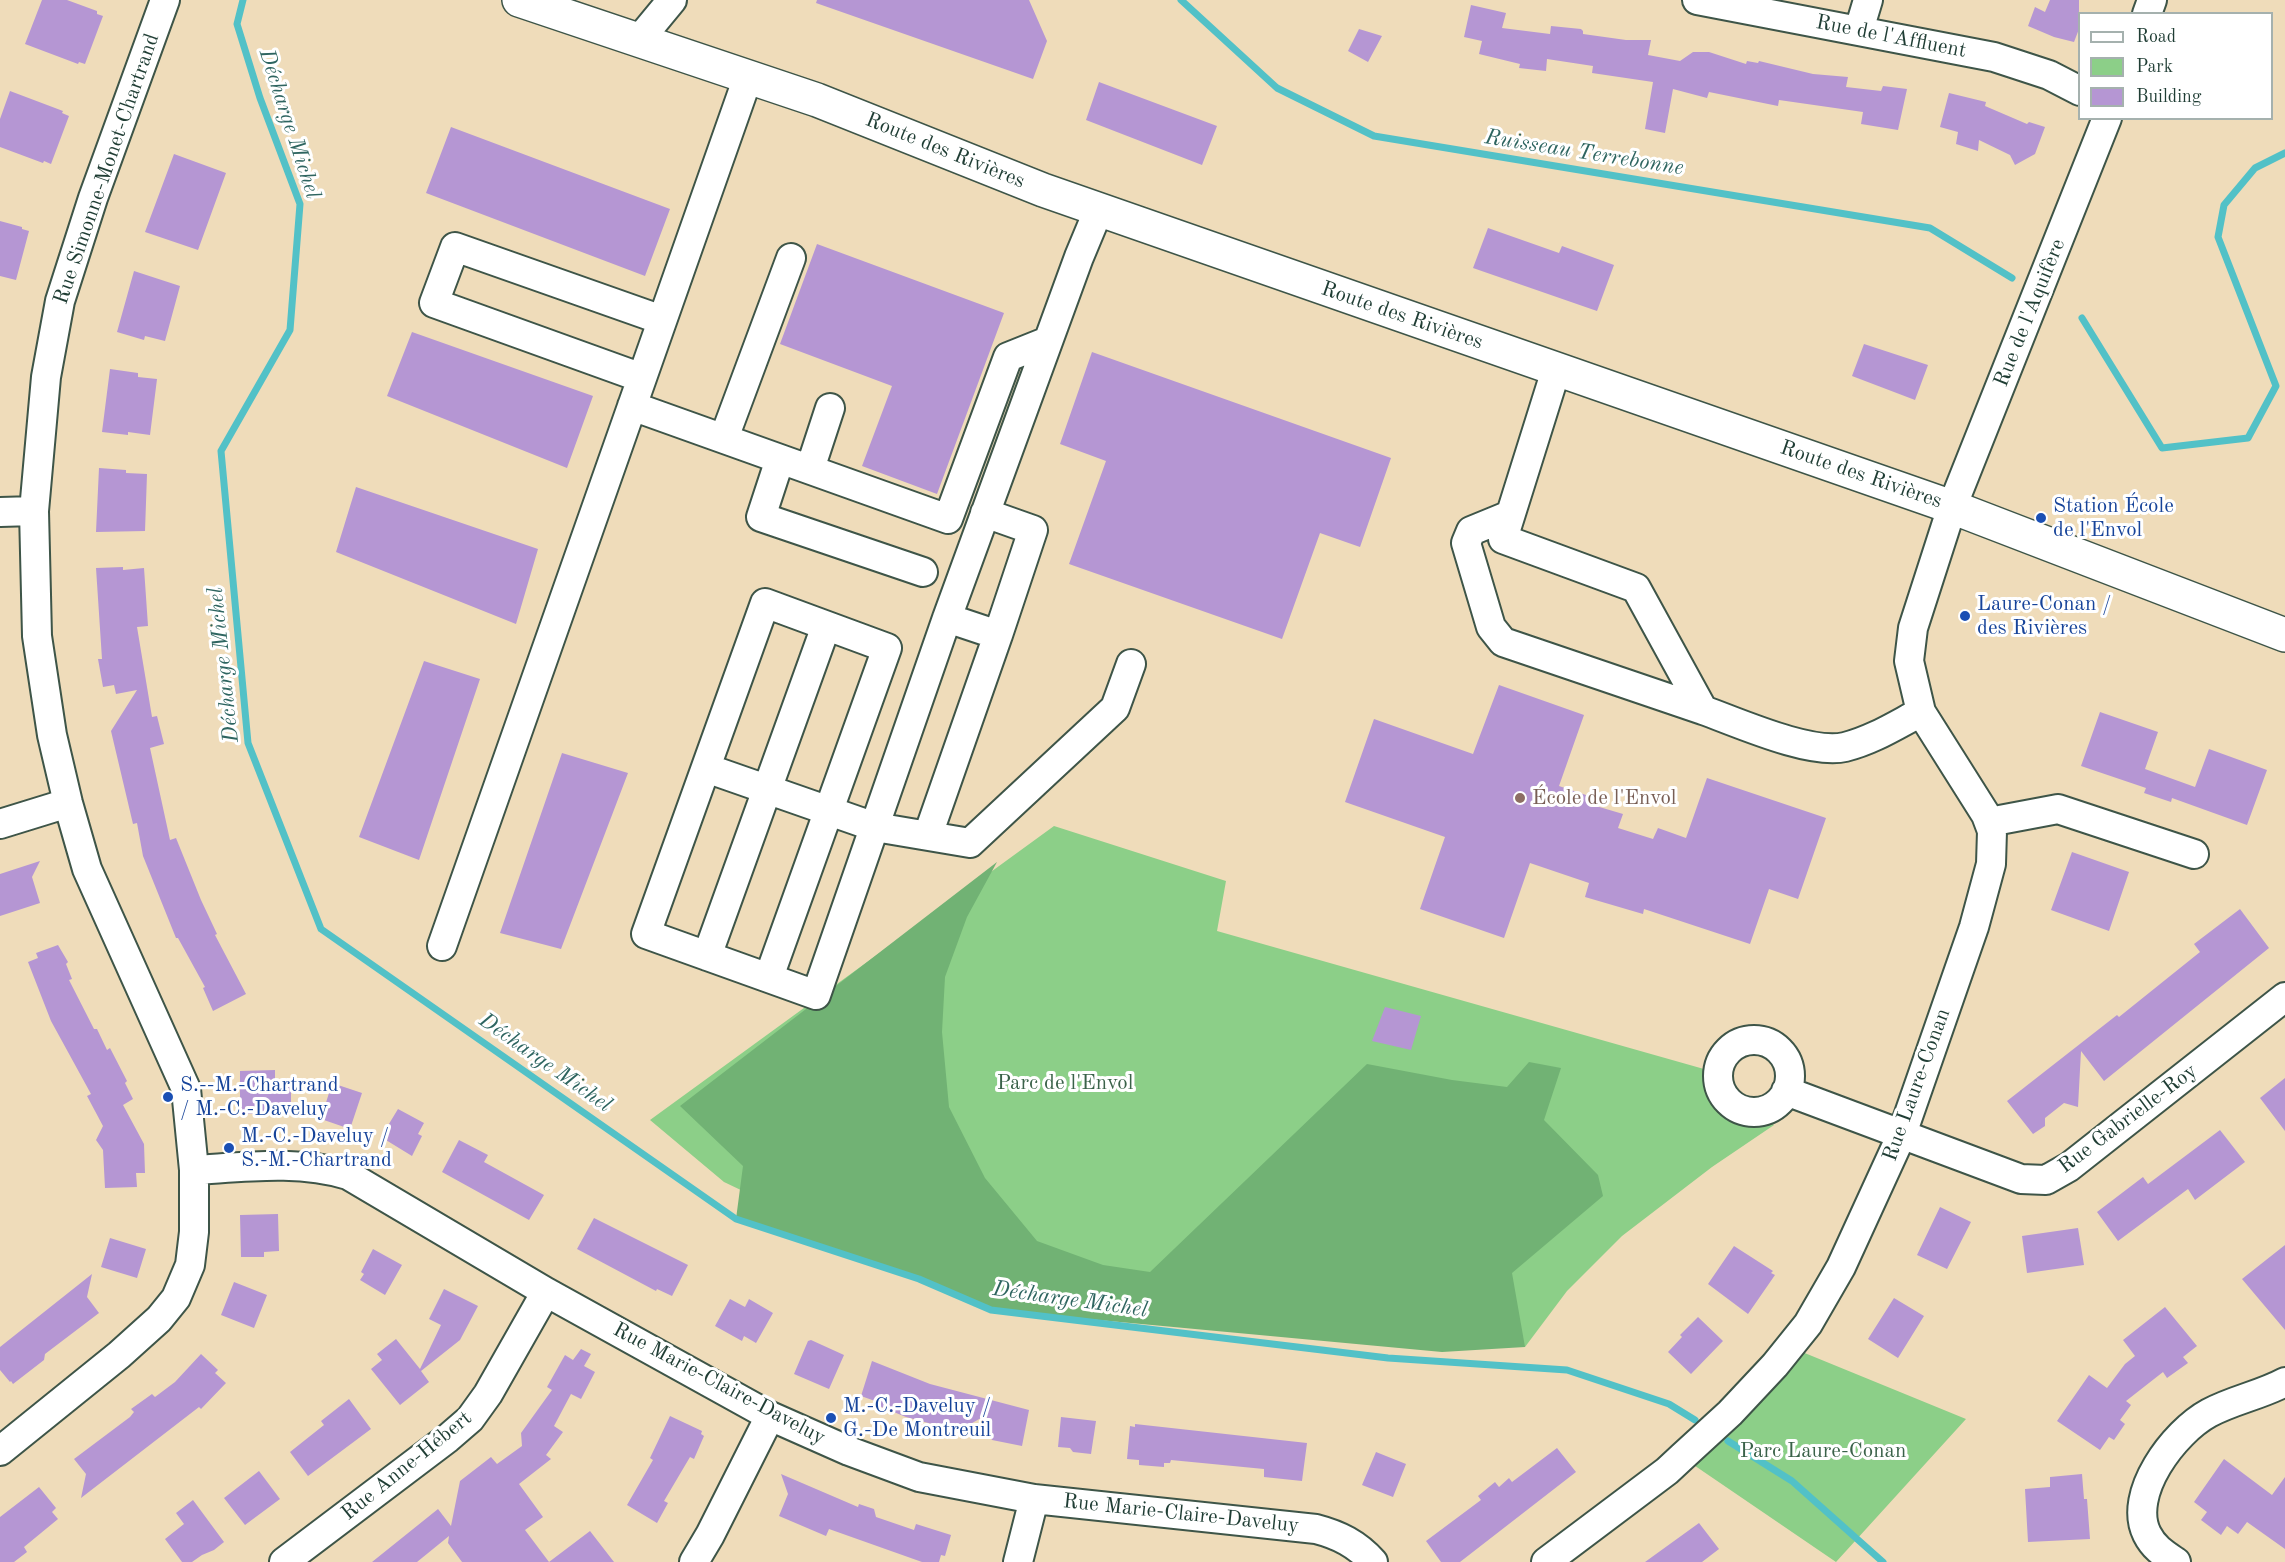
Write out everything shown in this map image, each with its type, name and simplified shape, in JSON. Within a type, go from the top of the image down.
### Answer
[{"type":"main road","name":"Route des Rivières","points":[[519,0],[658,14],[748,77],[817,100],[1043,190],[1952,507],[2285,635]]},
{"type":"street","name":"Rue Simonne-Monet-Chartrand","points":[[0,1451],[119,1355],[159,1319],[176,1298],[190,1265],[194,1233],[194,1170],[186,1089],[87,869],[52,735],[38,636],[34,511],[46,377],[60,301],[93,198],[165,0]]},
{"type":"street","name":"Rue de l'Affluent","points":[[1697,0],[1994,57],[2049,75],[2078,90]]},
{"type":"street","points":[[1859,30],[1868,0]]},
{"type":"street","points":[[442,946],[748,77]]},
{"type":"street","name":"Rue de l'Aquifère","points":[[1952,507],[2106,120]]},
{"type":"street","points":[[769,977],[887,648],[765,603],[646,934],[816,995],[947,618],[1048,341],[1099,209]]},
{"type":"street","points":[[642,378],[434,303],[455,247],[662,320]]},
{"type":"street","points":[[723,438],[791,258]]},
{"type":"street","points":[[632,406],[948,519],[1008,357],[1048,341]]},
{"type":"street","points":[[1556,370],[1503,539],[1636,588],[1703,710]]},
{"type":"street","points":[[810,469],[830,408]]},
{"type":"street","points":[[780,459],[761,517],[923,572]]},
{"type":"street","name":"Rue Laure-Conan","points":[[1546,1562],[1667,1471],[1730,1413],[1775,1365],[1808,1324],[1841,1267],[1902,1134],[1977,916],[1991,864],[1992,831],[1986,814],[1921,712],[1909,661],[1913,628],[1952,507]]},
{"type":"street","points":[[0,512],[34,511]]},
{"type":"street","points":[[928,835],[1034,530],[985,513]]},
{"type":"street","points":[[1510,515],[1471,531],[1467,543],[1491,627],[1503,642],[1808,747],[1843,748],[1876,737],[1921,712]]},
{"type":"street","points":[[947,618],[998,635]]},
{"type":"street","points":[[707,956],[826,626]]},
{"type":"street","points":[[706,768],[875,827],[970,843],[1115,708],[1131,664]]},
{"type":"street","points":[[0,824],[68,802]]},
{"type":"street","points":[[1989,822],[2058,809],[2194,854]]},
{"type":"street","name":"Rue Gabrielle-Roy","points":[[1786,1091],[2021,1179],[2046,1180],[2069,1167],[2285,997]]},
{"type":"street","name":"Rue Marie-Claire-Daveluy","points":[[194,1170],[299,1165],[328,1169],[348,1175],[546,1292],[770,1416],[920,1477],[1034,1499],[1316,1528],[1339,1535],[1364,1552],[1372,1562]]},
{"type":"street","name":"Rue Anne-Hébert","points":[[284,1562],[470,1419],[488,1394],[546,1292]]},
{"type":"street","points":[[2176,1562],[2156,1549],[2146,1533],[2141,1511],[2146,1488],[2158,1464],[2187,1429],[2209,1413],[2285,1382]]},
{"type":"street","points":[[694,1562],[770,1416]]},
{"type":"street","points":[[1018,1562],[1034,1499]]},
{"type":"green space","name":"Parc de l'Envol","points":[[1054,826],[1226,881],[1217,931],[1718,1073],[1720,1089],[1726,1100],[1740,1110],[1759,1112],[1774,1125],[1712,1167],[1622,1236],[1567,1291],[1525,1347],[1064,1299],[810,1223],[724,1182],[650,1120]]},
{"type":"green space","points":[[997,862],[967,917],[945,977],[942,1032],[949,1107],[985,1178],[1037,1241],[1103,1265],[1150,1272],[1367,1064],[1452,1080],[1507,1087],[1529,1062],[1561,1068],[1544,1120],[1598,1175],[1603,1196],[1512,1273],[1525,1347],[1442,1352],[991,1310],[891,1268],[736,1219],[743,1166],[680,1106]]},
{"type":"green space","name":"Parc Laure-Conan","points":[[1790,1347],[1966,1419],[1836,1562],[1682,1457]]},
{"type":"building","points":[[42,0],[67,0],[97,11],[97,14],[103,16],[85,64],[79,62],[78,64],[25,44]]},
{"type":"building","points":[[817,0],[1029,0],[1047,41],[1033,79],[816,3]]},
{"type":"building","points":[[2050,0],[2079,0],[2078,32],[2074,42],[2054,37],[2028,26],[2035,7],[2045,12]]},
{"type":"building","points":[[1471,5],[1506,13],[1502,28],[1550,34],[1551,26],[1581,29],[1583,34],[1626,40],[1651,40],[1648,55],[1680,61],[1693,52],[1709,52],[1746,64],[1747,61],[1758,63],[1759,61],[1813,74],[1848,77],[1846,87],[1881,91],[1883,86],[1907,89],[1898,130],[1861,124],[1863,112],[1779,100],[1778,106],[1709,92],[1707,98],[1673,89],[1665,133],[1645,129],[1653,82],[1592,73],[1593,66],[1547,59],[1546,71],[1519,68],[1520,64],[1479,54],[1482,41],[1464,37]]},
{"type":"building","points":[[1359,29],[1382,36],[1368,62],[1348,51]]},
{"type":"building","points":[[1099,82],[1217,126],[1202,165],[1086,120]]},
{"type":"building","points":[[10,91],[63,111],[62,113],[69,116],[51,164],[0,147],[0,119]]},
{"type":"building","points":[[1949,93],[1986,102],[1985,106],[2027,124],[2029,122],[2045,127],[2035,154],[2015,165],[2010,155],[1979,140],[1978,151],[1956,144],[1958,132],[1940,127]]},
{"type":"building","points":[[451,127],[670,209],[645,276],[426,193]]},
{"type":"building","points":[[174,154],[226,173],[198,250],[145,232]]},
{"type":"building","points":[[0,221],[29,231],[16,280],[0,276]]},
{"type":"building","points":[[1488,228],[1559,253],[1562,246],[1614,265],[1597,311],[1473,268]]},
{"type":"building","points":[[817,244],[1004,313],[937,494],[862,466],[892,386],[780,344]]},
{"type":"building","points":[[134,271],[180,286],[165,341],[145,336],[144,340],[117,332]]},
{"type":"building","points":[[412,332],[593,396],[567,468],[387,396]]},
{"type":"building","points":[[1864,344],[1928,365],[1915,400],[1852,376]]},
{"type":"building","points":[[1092,352],[1391,458],[1360,547],[1320,533],[1282,639],[1069,564],[1106,461],[1060,444]]},
{"type":"building","points":[[110,369],[138,373],[138,377],[157,379],[150,435],[102,432]]},
{"type":"building","points":[[99,468],[147,474],[145,531],[96,532]]},
{"type":"building","points":[[356,487],[538,549],[516,624],[336,552]]},
{"type":"building","points":[[123,567],[123,570],[144,568],[148,626],[137,627],[152,717],[157,716],[164,744],[150,748],[170,840],[176,838],[217,934],[215,935],[246,994],[213,1011],[203,988],[205,987],[176,938],[143,856],[137,823],[133,824],[111,731],[137,690],[116,694],[114,685],[103,687],[98,659],[102,659],[96,568]]},
{"type":"building","points":[[424,661],[480,679],[419,860],[359,837]]},
{"type":"building","points":[[1499,685],[1584,715],[1559,786],[1598,799],[1596,806],[1623,814],[1618,828],[1653,839],[1658,828],[1686,838],[1707,778],[1826,818],[1798,899],[1769,889],[1750,944],[1644,909],[1643,914],[1585,897],[1589,883],[1530,863],[1504,938],[1420,909],[1445,837],[1345,802],[1374,719],[1473,754]]},
{"type":"building","points":[[2100,712],[2158,732],[2145,769],[2195,787],[2209,749],[2267,770],[2247,825],[2172,798],[2171,802],[2144,793],[2146,788],[2081,766]]},
{"type":"building","points":[[562,753],[628,773],[561,949],[500,933]]},
{"type":"building","points":[[2072,852],[2129,872],[2109,931],[2051,910]]},
{"type":"building","points":[[40,861],[32,877],[40,903],[0,916],[0,874]]},
{"type":"building","points":[[2240,909],[2269,948],[2104,1081],[2081,1051],[2078,1107],[2064,1103],[2045,1118],[2045,1126],[2033,1134],[2007,1101],[2117,1015],[2119,1017],[2200,952],[2194,944]]},
{"type":"building","points":[[58,945],[68,962],[66,964],[72,979],[69,980],[94,1029],[97,1029],[107,1050],[110,1048],[127,1081],[125,1083],[133,1099],[123,1105],[144,1144],[145,1173],[136,1173],[137,1187],[105,1188],[103,1150],[96,1140],[103,1126],[87,1096],[91,1094],[51,1021],[28,962],[38,958],[36,953]]},
{"type":"building","points":[[1385,1007],[1421,1016],[1411,1050],[1372,1041]]},
{"type":"building","points":[[275,1070],[275,1083],[291,1083],[291,1112],[240,1114],[240,1071]]},
{"type":"building","points":[[2285,1078],[2285,1131],[2260,1098]]},
{"type":"building","points":[[332,1083],[362,1093],[350,1129],[321,1119]]},
{"type":"building","points":[[398,1109],[424,1123],[418,1134],[422,1136],[412,1156],[381,1137]]},
{"type":"building","points":[[2220,1130],[2245,1162],[2195,1200],[2188,1189],[2118,1241],[2097,1212],[2143,1177],[2148,1184]]},
{"type":"building","points":[[459,1140],[488,1155],[484,1162],[544,1195],[529,1220],[442,1172]]},
{"type":"building","points":[[1940,1207],[1971,1222],[1947,1269],[1917,1255]]},
{"type":"building","points":[[278,1214],[279,1251],[264,1252],[264,1257],[241,1257],[240,1215]]},
{"type":"building","points":[[594,1218],[688,1265],[672,1296],[657,1289],[656,1291],[577,1249]]},
{"type":"building","points":[[2078,1228],[2084,1265],[2027,1273],[2022,1236]]},
{"type":"building","points":[[110,1238],[146,1249],[137,1278],[101,1267]]},
{"type":"building","points":[[2285,1245],[2285,1330],[2242,1279]]},
{"type":"building","points":[[1734,1246],[1773,1271],[1771,1273],[1775,1275],[1748,1314],[1708,1284]]},
{"type":"building","points":[[373,1249],[402,1265],[385,1295],[360,1280],[364,1274],[361,1272]]},
{"type":"building","points":[[92,1274],[87,1297],[99,1313],[45,1354],[44,1360],[13,1384],[10,1382],[0,1370],[0,1347]]},
{"type":"building","points":[[234,1282],[267,1295],[254,1328],[221,1315]]},
{"type":"building","points":[[444,1289],[478,1306],[460,1340],[421,1371],[429,1382],[400,1405],[371,1369],[382,1360],[377,1354],[396,1339],[420,1369],[441,1325],[429,1319]]},
{"type":"building","points":[[1894,1298],[1924,1316],[1898,1358],[1868,1339]]},
{"type":"building","points":[[730,1299],[745,1307],[749,1299],[773,1313],[756,1343],[744,1336],[742,1341],[715,1326]]},
{"type":"building","points":[[2165,1307],[2197,1346],[2183,1357],[2188,1363],[2167,1378],[2163,1372],[2126,1401],[2131,1405],[2120,1420],[2125,1424],[2114,1440],[2109,1437],[2100,1450],[2057,1421],[2089,1375],[2107,1388],[2125,1364],[2135,1356],[2123,1340]]},
{"type":"building","points":[[1698,1317],[1723,1341],[1691,1374],[1668,1352],[1682,1337],[1680,1335]]},
{"type":"building","points":[[811,1340],[844,1355],[829,1389],[794,1374],[808,1341]]},
{"type":"building","points":[[581,1349],[591,1354],[584,1366],[595,1372],[581,1399],[571,1394],[554,1426],[563,1432],[546,1455],[551,1459],[519,1484],[543,1517],[525,1530],[549,1562],[462,1562],[448,1543],[449,1536],[417,1562],[372,1562],[438,1509],[451,1526],[460,1481],[491,1457],[497,1464],[522,1446],[521,1433],[552,1390],[547,1387],[565,1355],[573,1360]]},
{"type":"building","points":[[201,1354],[218,1370],[215,1373],[226,1383],[201,1409],[199,1407],[81,1498],[86,1474],[74,1459],[130,1417],[134,1412],[131,1409],[152,1394],[155,1397],[175,1382]]},
{"type":"building","points":[[872,1361],[930,1384],[1029,1410],[1022,1446],[992,1440],[981,1418],[958,1431],[906,1417],[874,1404],[875,1401],[861,1396]]},
{"type":"building","points":[[349,1399],[371,1429],[308,1476],[290,1452],[324,1425],[321,1421]]},
{"type":"building","points":[[670,1416],[702,1431],[701,1434],[704,1436],[694,1459],[690,1457],[664,1501],[668,1503],[657,1523],[627,1505],[653,1460],[650,1458]]},
{"type":"building","points":[[1061,1417],[1096,1421],[1091,1454],[1058,1447]]},
{"type":"building","points":[[1135,1424],[1307,1443],[1302,1481],[1264,1477],[1264,1469],[1171,1460],[1170,1463],[1164,1463],[1164,1467],[1139,1465],[1139,1460],[1127,1459],[1130,1426],[1135,1427]]},
{"type":"building","points":[[1557,1448],[1576,1472],[1460,1562],[1441,1562],[1426,1541],[1481,1500],[1478,1496],[1495,1482],[1499,1487],[1509,1478],[1512,1482]]},
{"type":"building","points":[[1376,1452],[1406,1464],[1393,1497],[1362,1485]]},
{"type":"building","points":[[2224,1459],[2272,1495],[2285,1477],[2285,1549],[2247,1522],[2238,1534],[2227,1526],[2221,1535],[2201,1520],[2207,1512],[2194,1502]]},
{"type":"building","points":[[259,1471],[280,1499],[245,1525],[224,1498]]},
{"type":"building","points":[[781,1474],[858,1507],[859,1504],[874,1509],[876,1517],[914,1530],[916,1524],[951,1535],[945,1556],[941,1555],[939,1562],[922,1562],[829,1529],[826,1536],[779,1516],[788,1494]]},
{"type":"building","points":[[2082,1474],[2084,1499],[2087,1499],[2090,1539],[2028,1542],[2025,1489],[2050,1487],[2050,1477]]},
{"type":"building","points":[[39,1487],[56,1508],[52,1512],[58,1519],[24,1547],[27,1552],[14,1562],[0,1562],[0,1517]]},
{"type":"building","points":[[193,1500],[224,1542],[192,1562],[182,1562],[165,1539],[184,1524],[176,1513]]},
{"type":"building","points":[[1699,1523],[1719,1549],[1702,1562],[1645,1562]]},
{"type":"building","points":[[590,1531],[614,1562],[549,1562]]},
{"type":"waterway","name":"Décharge Michel","points":[[243,0],[237,24],[260,98],[300,204],[290,330],[221,451],[248,743],[321,929],[736,1219],[919,1279],[991,1310],[1388,1358],[1567,1370],[1669,1404],[1695,1420]]},
{"type":"waterway","name":"Ruisseau Terrebonne","points":[[1181,0],[1277,88],[1374,136],[1930,228],[2012,278]]},
{"type":"waterway","name":"Ruisseau Terrebonne","points":[[2082,318],[2162,448],[2248,438],[2276,386],[2218,237],[2224,205],[2255,168],[2285,153]]},
{"type":"waterway","name":"Décharge Michel","points":[[1728,1441],[1792,1481],[1883,1562]]},
{"type":"place","name":"Station École de l'Envol","points":[[2041,518]]},
{"type":"place","name":"Laure-Conan / des Rivières","points":[[1965,616]]},
{"type":"place","name":"École de l'Envol","points":[[1520,798]]},
{"type":"place","name":"S.--M.-Chartrand / M.-C.-Daveluy","points":[[168,1097]]},
{"type":"place","name":"M.-C.-Daveluy / S.-M.-Chartrand","points":[[229,1148]]},
{"type":"place","name":"M.-C.-Daveluy / G.-De Montreuil","points":[[831,1418]]}]
